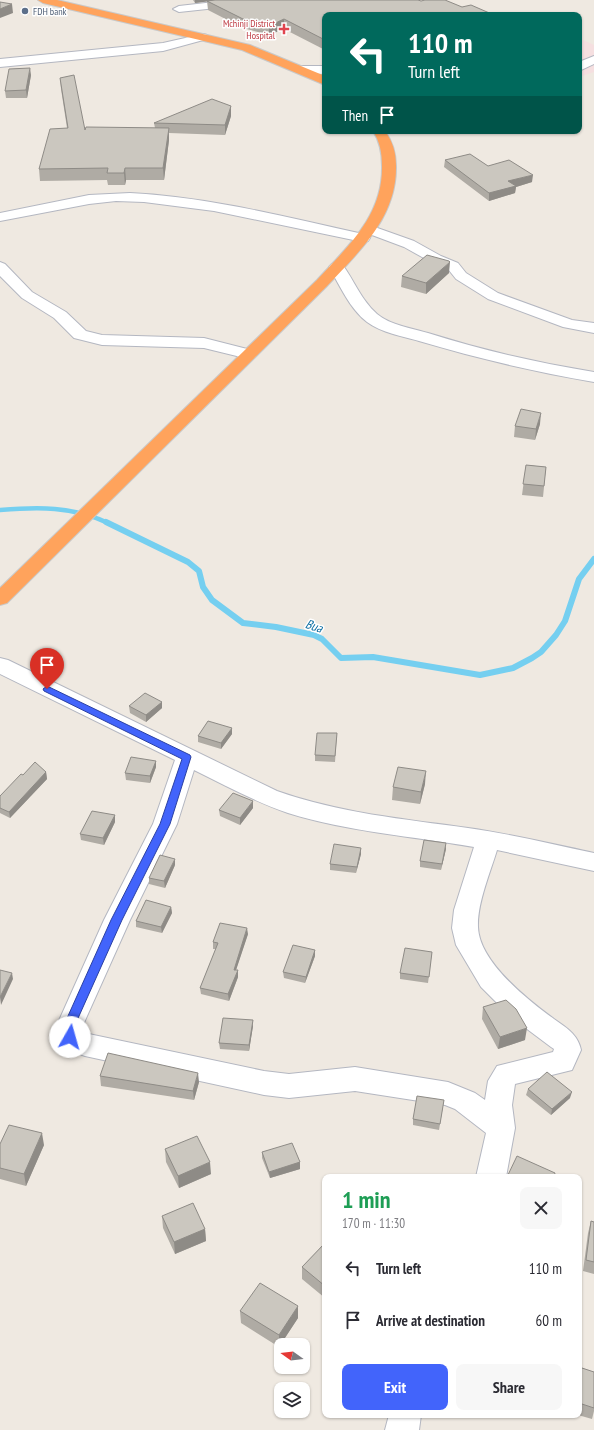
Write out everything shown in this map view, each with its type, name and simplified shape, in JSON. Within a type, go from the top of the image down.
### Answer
[{"type":"highway","points":[[43,0],[246,48],[303,70],[322,80]]},
{"type":"highway","points":[[0,600],[337,267],[366,234],[386,201],[390,183],[387,148],[380,134]]},
{"type":"street","points":[[186,33],[176,5],[262,0]]},
{"type":"street","points":[[0,63],[163,47],[203,37]]},
{"type":"street","points":[[582,66],[594,60]]},
{"type":"street","points":[[303,70],[322,70]]},
{"type":"street","points":[[0,217],[56,205],[103,198],[144,198],[178,201],[366,234],[408,244],[436,259],[454,266],[461,276],[493,296],[569,324],[594,328]]},
{"type":"street","points":[[0,267],[27,295],[60,315],[80,335],[102,340],[204,343],[250,354]]},
{"type":"street","points":[[337,267],[359,304],[372,318],[396,329],[447,345],[494,357],[561,372],[594,377]]},
{"type":"street","points":[[0,665],[269,797],[316,813],[356,822],[488,840],[594,862]]},
{"type":"street","points":[[187,757],[165,824],[117,920],[74,1016],[70,1025],[70,1037],[74,1041],[85,1045],[264,1083],[289,1086],[355,1079],[448,1094],[465,1101],[501,1128]]},
{"type":"street","points":[[488,840],[467,910],[465,928],[469,945],[490,980],[520,1009],[566,1044],[568,1048],[567,1056],[562,1062],[507,1074],[502,1081],[498,1105],[501,1128],[500,1142],[492,1174]]},
{"type":"street","points":[[402,1430],[404,1418]]},
{"type":"shaded area","points":[[582,39],[594,45],[594,72],[582,76]]},
{"type":"building","points":[[445,0],[462,7],[471,5],[487,12],[322,12],[322,38],[284,19],[269,26],[243,19],[207,1]]},
{"type":"building","points":[[0,2],[12,4],[0,9]]},
{"type":"building","points":[[30,68],[26,90],[5,91],[9,69]]},
{"type":"building","points":[[74,75],[85,130],[86,127],[169,128],[163,168],[125,168],[124,173],[107,173],[108,168],[39,169],[50,129],[68,128],[60,78]]},
{"type":"building","points":[[212,99],[231,106],[225,125],[154,123]]},
{"type":"building","points":[[470,154],[488,166],[509,160],[533,175],[508,181],[516,186],[489,193],[445,160]]},
{"type":"building","points":[[427,255],[450,262],[426,283],[402,276]]},
{"type":"building","points":[[521,409],[541,413],[536,429],[515,426]]},
{"type":"building","points":[[526,465],[546,467],[544,486],[523,484]]},
{"type":"building","points":[[145,693],[162,702],[146,715],[129,706]]},
{"type":"building","points":[[208,721],[232,728],[221,743],[198,736]]},
{"type":"building","points":[[317,733],[337,733],[335,756],[315,755]]},
{"type":"building","points":[[131,757],[156,761],[150,776],[125,773]]},
{"type":"building","points":[[35,762],[46,772],[9,812],[0,808],[0,796]]},
{"type":"building","points":[[398,767],[426,771],[421,792],[393,787]]},
{"type":"building","points":[[233,793],[253,801],[240,818],[219,810]]},
{"type":"building","points":[[92,811],[115,815],[103,838],[80,834]]},
{"type":"building","points":[[424,840],[446,843],[442,864],[420,861]]},
{"type":"building","points":[[334,844],[361,848],[357,867],[330,864]]},
{"type":"building","points":[[160,855],[175,859],[164,881],[149,878]]},
{"type":"building","points":[[146,900],[171,907],[161,927],[136,921]]},
{"type":"building","points":[[220,923],[247,928],[234,970],[238,970],[228,994],[200,988],[218,943],[213,942]]},
{"type":"building","points":[[293,945],[315,950],[306,977],[283,972]]},
{"type":"building","points":[[405,948],[432,952],[429,977],[400,973]]},
{"type":"building","points":[[0,970],[12,973],[0,997]]},
{"type":"building","points":[[506,1000],[516,1009],[527,1028],[500,1037],[483,1007]]},
{"type":"building","points":[[223,1018],[253,1020],[249,1045],[219,1043]]},
{"type":"building","points":[[108,1053],[198,1073],[193,1091],[100,1076]]},
{"type":"building","points":[[547,1072],[572,1092],[552,1109],[528,1089]]},
{"type":"building","points":[[417,1096],[444,1100],[440,1124],[413,1119]]},
{"type":"building","points":[[9,1125],[42,1133],[24,1174],[0,1168],[0,1144]]},
{"type":"building","points":[[197,1136],[210,1162],[178,1176],[165,1149]]},
{"type":"building","points":[[292,1143],[300,1162],[269,1172],[262,1152]]},
{"type":"building","points":[[517,1156],[555,1173],[555,1174],[508,1174]]},
{"type":"building","points":[[193,1203],[205,1229],[174,1242],[162,1216]]},
{"type":"building","points":[[591,1221],[594,1222],[594,1262],[586,1260]]},
{"type":"building","points":[[322,1246],[322,1284],[302,1267]]},
{"type":"building","points":[[260,1283],[298,1306],[279,1335],[240,1311]]},
{"type":"building","points":[[582,1368],[594,1372],[594,1408],[582,1404]]},
{"type":"waterway","name":"Bua","points":[[0,510],[28,508],[55,509],[81,513],[108,523]]},
{"type":"waterway","name":"Bua","points":[[106,522],[188,562],[199,571],[203,587],[212,600],[243,623],[276,627],[314,635],[322,639],[341,658],[373,657],[480,675],[513,668],[541,652],[556,635],[565,621],[579,579],[594,559]]},
{"type":"place","name":"FDH bank","points":[[25,11]]},
{"type":"place","name":"Mchinji District Hospital","points":[[284,29]]},
{"type":"route","points":[[47,689],[187,757],[165,824],[117,920],[74,1016],[70,1025],[70,1037]]}]
